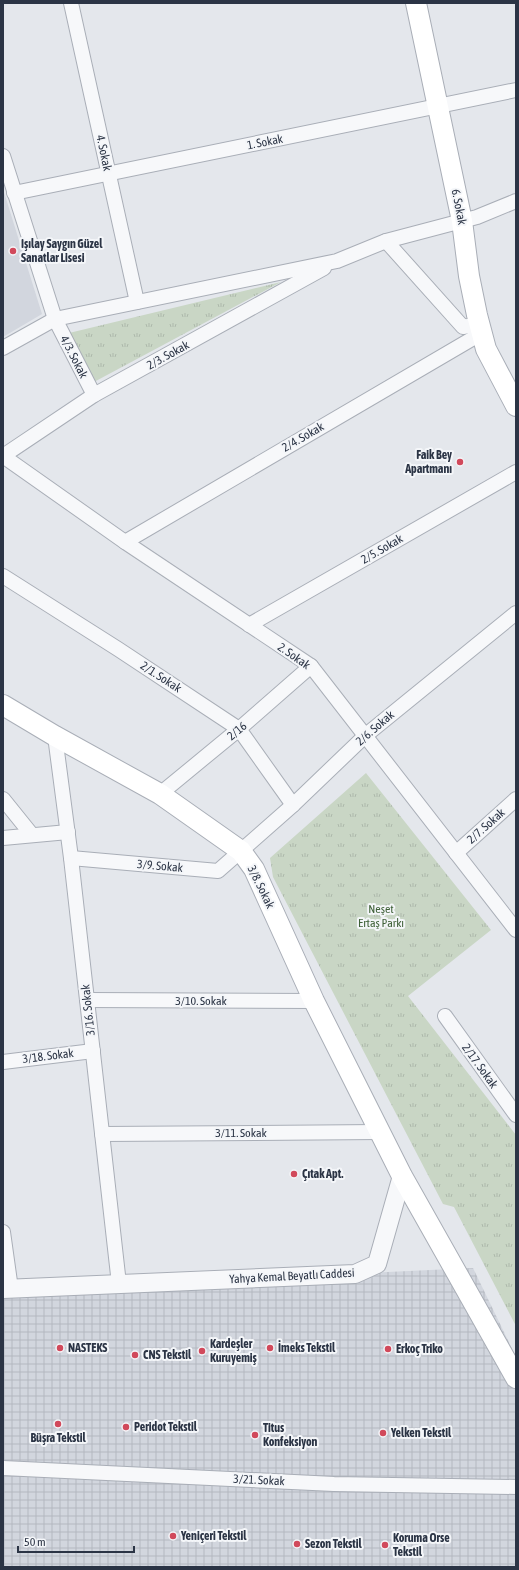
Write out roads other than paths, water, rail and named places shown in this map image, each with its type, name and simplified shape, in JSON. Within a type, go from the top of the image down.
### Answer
[{"type":"main road","name":"6. Sokak","points":[[416,3],[462,221],[469,276],[480,328],[486,349],[516,406]]},
{"type":"main road","name":"3/8. Sokak","points":[[3,705],[55,736],[160,794],[241,851],[254,869],[314,1001],[402,1176]]},
{"type":"main road","points":[[402,1176],[516,1378]]},
{"type":"street","name":"4. Sokak","points":[[71,3],[137,302]]},
{"type":"street","name":"1. Sokak","points":[[14,193],[516,90]]},
{"type":"street","points":[[3,156],[14,193]]},
{"type":"street","name":"4/3. Sokak","points":[[14,193],[55,319],[94,395]]},
{"type":"street","name":"2/3. Sokak","points":[[3,456],[94,395],[337,261],[386,241],[477,217],[516,201]]},
{"type":"street","points":[[386,241],[463,327],[480,328]]},
{"type":"street","name":"2/3. Sokak","points":[[3,348],[55,319],[337,261]]},
{"type":"street","name":"2/4. Sokak","points":[[124,542],[480,328]]},
{"type":"street","name":"2. Sokak","points":[[3,456],[124,542],[311,666],[516,930]]},
{"type":"street","name":"2/5. Sokak","points":[[249,626],[516,472]]},
{"type":"street","name":"2/1. Sokak","points":[[3,576],[118,649],[239,729],[293,805]]},
{"type":"street","name":"2/6. Sokak","points":[[241,851],[293,805],[366,735],[516,613]]},
{"type":"street","name":"2/16","points":[[160,794],[239,729],[311,666]]},
{"type":"street","name":"3/16. Sokak","points":[[55,736],[68,832],[119,1284]]},
{"type":"street","points":[[3,798],[32,835]]},
{"type":"street","name":"2/7. Sokak","points":[[456,853],[516,799]]},
{"type":"street","points":[[3,838],[68,832]]},
{"type":"street","name":"3/9. Sokak","points":[[71,858],[218,871],[241,851]]},
{"type":"street","name":"3/10. Sokak","points":[[87,1000],[314,1001]]},
{"type":"street","name":"2/17. Sokak","points":[[445,1016],[516,1115]]},
{"type":"street","name":"3/18. Sokak","points":[[3,1062],[93,1051]]},
{"type":"street","name":"3/11. Sokak","points":[[102,1134],[380,1132]]},
{"type":"street","name":"Yahya Kemal Beyatlı Caddesi","points":[[7,1289],[355,1274],[377,1264],[402,1176]]},
{"type":"street","points":[[3,1232],[7,1289]]},
{"type":"street","name":"3/21. Sokak","points":[[3,1468],[334,1484],[516,1487]]},
{"type":"place","name":"Işılay Saygın Güzel Sanatlar Lisesi","points":[[13,251]]},
{"type":"place","name":"Faik Bey Apartmanı","points":[[460,462]]},
{"type":"place","name":"Çıtak Apt.","points":[[294,1174]]},
{"type":"place","name":"NASTEKS","points":[[60,1348]]},
{"type":"place","name":"İmeks Tekstil","points":[[270,1348]]},
{"type":"place","name":"Erkoç Triko","points":[[388,1349]]},
{"type":"place","name":"Kardeşler Kuruyemiş","points":[[202,1351]]},
{"type":"place","name":"CNS Tekstil","points":[[135,1355]]},
{"type":"place","name":"Büşra Tekstil","points":[[58,1424]]},
{"type":"place","name":"Peridot Tekstil","points":[[126,1427]]},
{"type":"place","name":"Yelken Tekstil","points":[[383,1433]]},
{"type":"place","name":"Titus Konfeksiyon","points":[[255,1435]]},
{"type":"place","name":"Yeniçeri Tekstil","points":[[173,1536]]},
{"type":"place","name":"Sezon Tekstil","points":[[297,1544]]},
{"type":"place","name":"Koruma Orse Tekstil","points":[[385,1545]]},
{"type":"park label","name":"Neşet Ertaş Parkı","points":[[381,916]]}]
